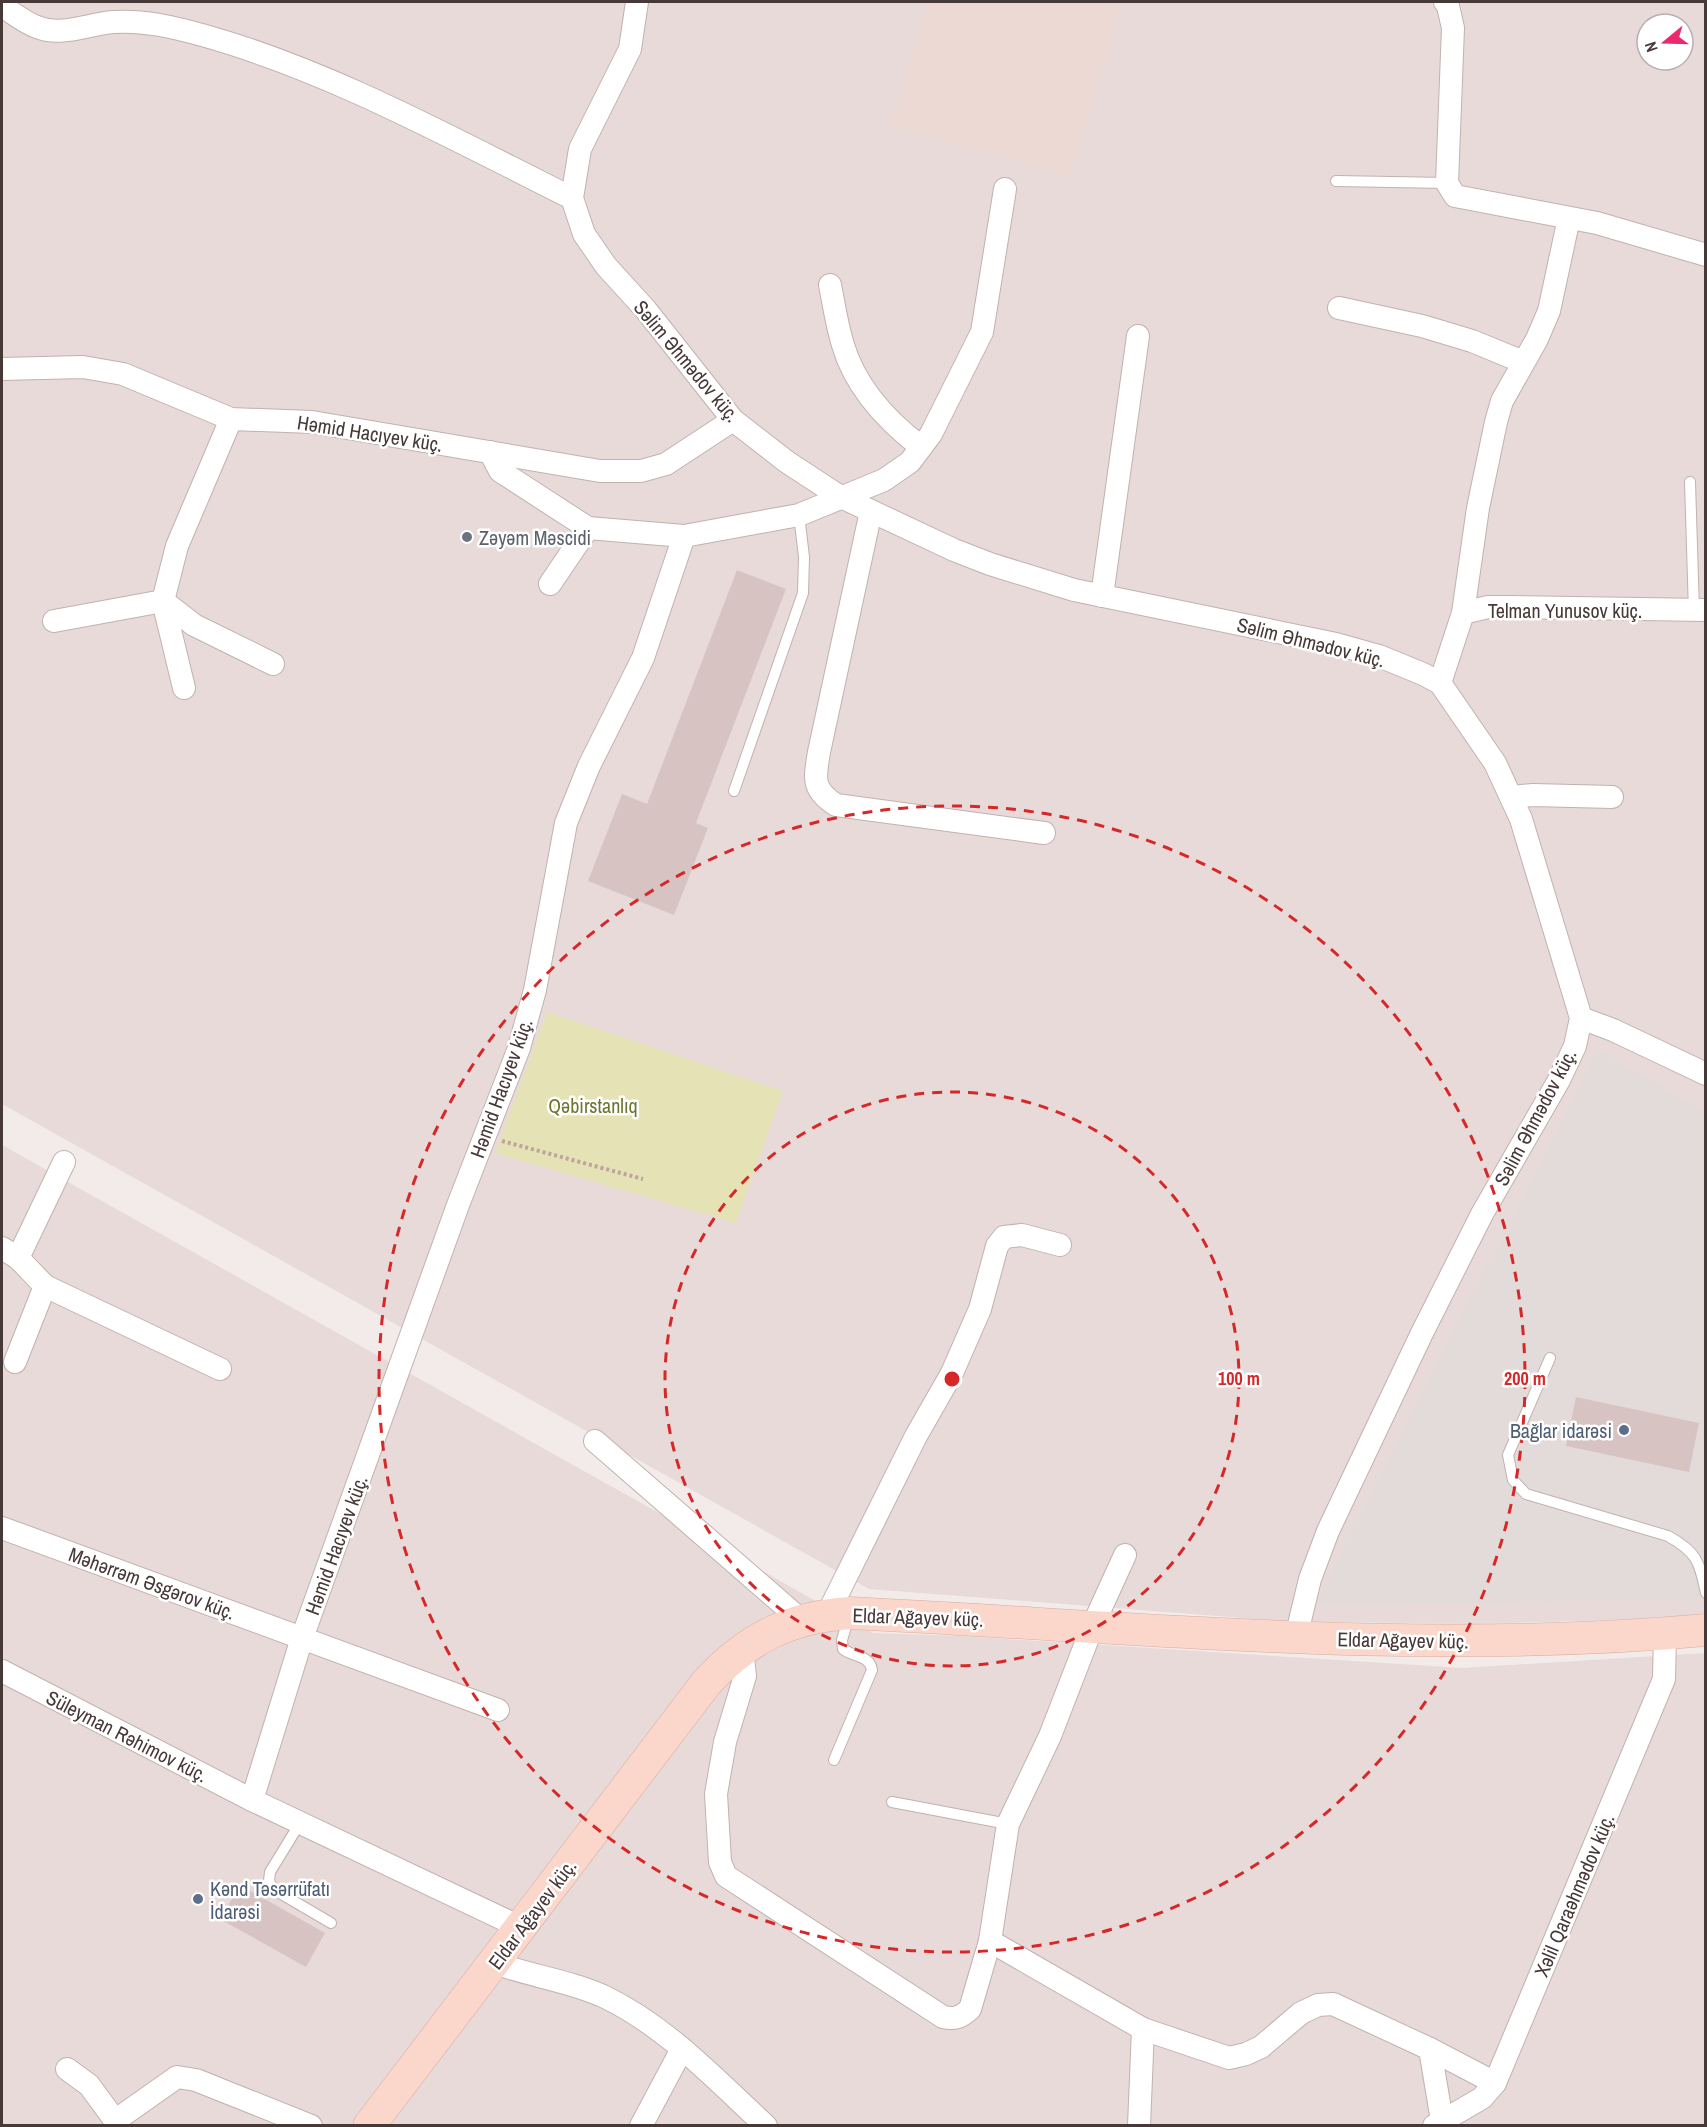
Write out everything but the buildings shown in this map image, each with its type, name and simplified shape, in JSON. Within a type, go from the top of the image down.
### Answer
[{"type":"main road","name":"Eldar Ağayev küç.","points":[[369,2126],[707,1683],[742,1649],[775,1630],[826,1616],[1093,1625],[1401,1641],[1527,1641],[1706,1630]]},
{"type":"street","name":"Səlim Əhmədov küç.","points":[[637,2],[630,49],[580,149],[572,198],[584,234],[606,266],[646,310],[733,420],[787,462],[839,496],[990,564],[1037,580],[1102,596],[1336,644],[1379,656],[1423,674],[1440,683],[1495,763],[1521,819],[1581,1018],[1575,1046],[1559,1080],[1482,1214],[1422,1333],[1328,1531],[1310,1578],[1296,1637]]},
{"type":"street","points":[[1445,2],[1449,6],[1453,28],[1447,183],[1450,191],[1461,199],[1597,223],[1706,255]]},
{"type":"street","points":[[2,6],[38,28],[66,31],[112,22],[148,22],[204,36],[316,76],[454,139],[572,198]]},
{"type":"street","points":[[490,452],[500,471],[588,528],[684,536],[799,515],[839,496],[884,480],[910,462],[921,447],[936,424],[982,332],[1005,189]]},
{"type":"street","points":[[1463,613],[1478,508],[1496,422],[1503,401],[1537,339],[1549,311],[1569,218]]},
{"type":"street","points":[[830,285],[843,346],[861,384],[892,425],[921,447]]},
{"type":"street","points":[[1338,308],[1422,326],[1472,341],[1523,363]]},
{"type":"street","points":[[1102,596],[1138,336]]},
{"type":"street","name":"Həmid Hacıyev küç.","points":[[2,369],[83,366],[123,374],[231,419],[312,422],[600,471],[640,471],[666,464],[733,420]]},
{"type":"street","points":[[184,688],[163,601],[177,546],[231,419]]},
{"type":"street","points":[[871,511],[819,752],[815,780],[821,796],[836,805],[1044,833]]},
{"type":"street","points":[[550,584],[588,528]]},
{"type":"street","name":"Həmid Hacıyev küç.","points":[[252,1800],[303,1638],[519,1048],[535,990],[566,823],[590,766],[643,658],[684,536]]},
{"type":"street","points":[[54,621],[163,601],[194,625],[273,664]]},
{"type":"street","name":"Telman Yunusov küç.","points":[[1440,683],[1463,613],[1488,607],[1700,611]]},
{"type":"street","points":[[1511,797],[1533,795],[1612,797]]},
{"type":"street","points":[[1581,1018],[1706,1074]]},
{"type":"street","points":[[64,1162],[10,1253],[45,1286],[220,1369]]},
{"type":"street","points":[[595,1442],[826,1616],[916,1436],[952,1373],[980,1309],[997,1246],[1004,1237],[1022,1235],[1060,1245]]},
{"type":"street","points":[[15,1362],[45,1286]]},
{"type":"street","name":"Məhərrəm Əsgərov küç.","points":[[2,1528],[498,1710]]},
{"type":"street","points":[[742,1649],[745,1676],[725,1742],[716,1794],[720,1862],[726,1876],[943,2017],[952,2019],[962,2016],[970,2009],[990,1941],[1008,1824],[1050,1736],[1093,1625],[1125,1555]]},
{"type":"street","name":"Xəlil Qaraəhmədov küç.","points":[[1438,2123],[1482,2098],[1496,2083],[1664,1679],[1665,1634]]},
{"type":"street","name":"Süleyman Rəhimov küç.","points":[[2,1671],[252,1800],[522,1928]]},
{"type":"street","points":[[990,1941],[1143,2030],[1229,2058],[1261,2047],[1301,2013],[1318,2005],[1332,2004],[1430,2049],[1496,2083]]},
{"type":"street","points":[[495,1963],[603,1996],[643,2018],[682,2049],[766,2126]]},
{"type":"street","points":[[1139,2126],[1143,2030]]},
{"type":"street","points":[[641,2126],[682,2049]]},
{"type":"street","points":[[1430,2049],[1438,2123]]},
{"type":"street","points":[[67,2069],[89,2085],[117,2123],[177,2077],[196,2080],[311,2126]]},
{"type":"lane","points":[[1336,181],[1447,183]]},
{"type":"lane","points":[[1689,482],[1700,611]]},
{"type":"lane","points":[[734,791],[803,593],[804,557],[799,515]]},
{"type":"lane","points":[[1550,1358],[1508,1455],[1513,1480],[1526,1494],[1668,1536],[1689,1548],[1699,1563],[1706,1593]]},
{"type":"lane","points":[[826,1616],[842,1640],[843,1649],[865,1658],[871,1664],[872,1670],[834,1760]]},
{"type":"lane","points":[[892,1802],[1008,1824]]},
{"type":"lane","points":[[300,1823],[270,1872],[269,1881],[273,1889],[331,1923]]},
{"type":"path","points":[[485,1136],[643,1179]]},
{"type":"shaded area","points":[[2,2],[1705,2],[1705,1613],[1660,1619],[1471,1624],[1283,1621],[869,1589],[2,1104]]},
{"type":"shaded area","points":[[927,2],[1106,2],[1121,6],[1070,177],[891,126]]},
{"type":"shaded area","points":[[1598,1050],[1705,1112],[1705,1598],[1317,1606],[1343,1546]]},
{"type":"shaded area","points":[[2,1145],[873,1633],[961,1636],[1463,1668],[1705,1653],[1705,2125],[2,2125]]},
{"type":"green space","name":"Qəbirstanlıq","points":[[547,1012],[783,1091],[736,1223],[495,1153]]},
{"type":"place","name":"Zəyəm Məscidi","points":[[467,537]]},
{"type":"place","name":"Bağlar idarəsi","points":[[1624,1430]]},
{"type":"place","name":"Kənd Təsərrüfatı İdarəsi","points":[[198,1899]]}]
